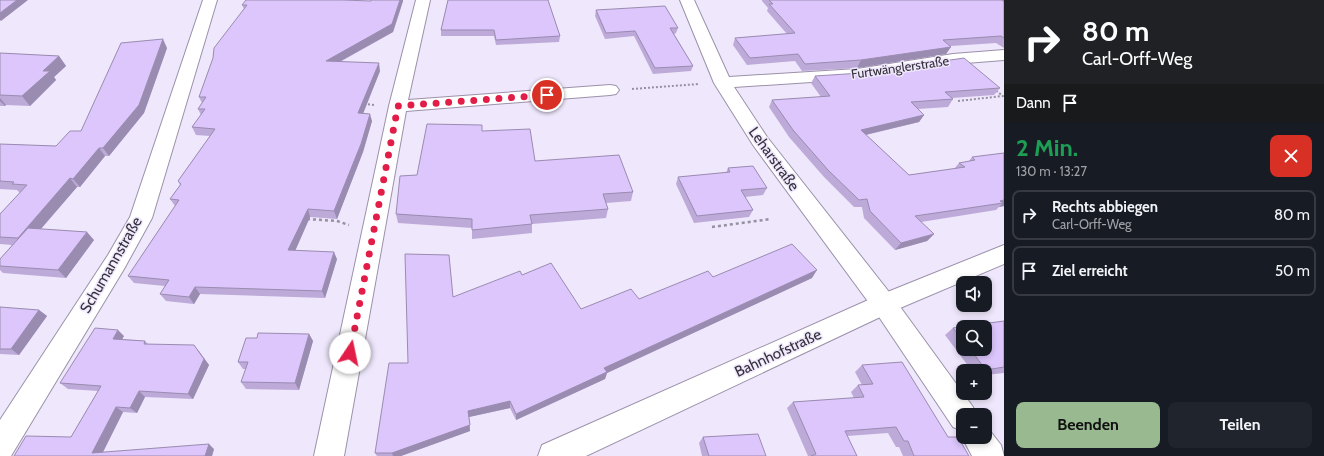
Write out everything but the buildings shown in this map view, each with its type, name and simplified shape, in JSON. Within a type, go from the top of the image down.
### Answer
[{"type":"street","name":"Schumannstraße","points":[[0,446],[116,262],[141,218],[210,0]]},
{"type":"street","points":[[329,456],[398,106],[424,0]]},
{"type":"street","name":"Leharstraße","points":[[687,0],[723,82],[763,145],[884,304],[957,408]]},
{"type":"street","name":"Furtwänglerstraße","points":[[723,82],[857,74],[957,59],[1004,55]]},
{"type":"street","points":[[398,106],[610,90]]},
{"type":"street","name":"Bahnhofstraße","points":[[553,456],[884,304],[1004,254]]},
{"type":"street","points":[[982,444],[990,456]]},
{"type":"path","points":[[610,90],[723,82]]},
{"type":"path","points":[[958,101],[1003,96],[990,87]]},
{"type":"path","points":[[359,104],[398,106]]},
{"type":"path","points":[[300,219],[337,222],[373,231]]},
{"type":"path","points":[[712,227],[771,220]]},
{"type":"route","points":[[350,353],[398,106],[547,95]]}]
